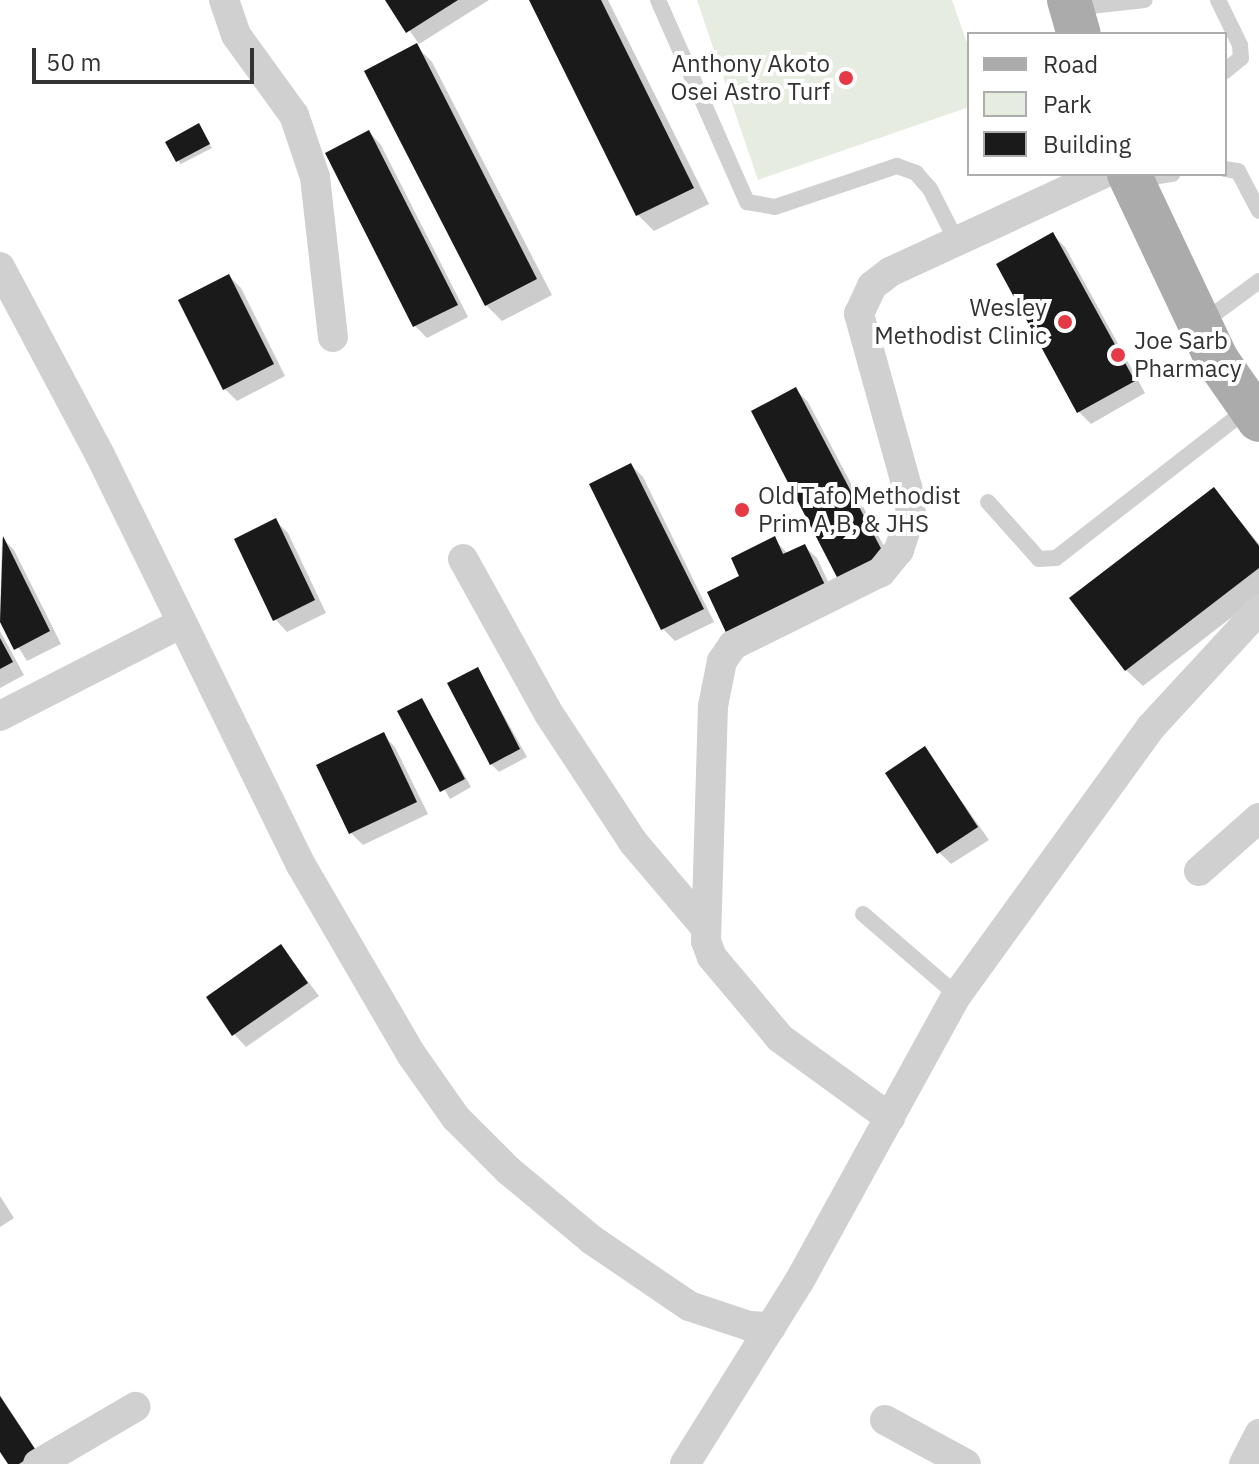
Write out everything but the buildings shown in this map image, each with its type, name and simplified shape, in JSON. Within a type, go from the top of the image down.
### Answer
[{"type":"main road","points":[[1134,176],[1199,325],[1256,410]]},
{"type":"street","points":[[224,0],[236,35],[294,115],[315,177],[333,337]]},
{"type":"street","points":[[890,1118],[780,1038],[712,957],[705,927],[713,706],[722,661],[733,645],[881,572],[899,550],[911,514],[907,487],[859,314],[872,286],[890,272],[956,240],[1134,176]]},
{"type":"street","points":[[0,267],[182,623],[301,865],[411,1054],[456,1118],[508,1170],[592,1240],[689,1306],[749,1326],[771,1327]]},
{"type":"street","points":[[463,559],[549,714],[633,842],[705,927]]},
{"type":"street","points":[[685,1464],[706,1436],[771,1327],[957,995],[1151,727],[1259,610]]},
{"type":"street","points":[[0,716],[182,623]]},
{"type":"street","points":[[1199,871],[1259,818]]},
{"type":"street","points":[[38,1464],[135,1407]]},
{"type":"street","points":[[885,1420],[966,1464]]},
{"type":"street","points":[[1244,1464],[1259,1434]]},
{"type":"lane","points":[[658,0],[747,202],[775,207],[897,166],[916,173],[930,189],[956,240]]},
{"type":"lane","points":[[1073,14],[1145,0]]},
{"type":"lane","points":[[1218,0],[1240,45],[1241,58],[1227,69]]},
{"type":"lane","points":[[1227,169],[1238,171],[1259,211]]},
{"type":"lane","points":[[1199,325],[1259,281]]},
{"type":"lane","points":[[988,502],[1039,559],[1056,558],[1256,410]]},
{"type":"lane","points":[[863,914],[957,995]]},
{"type":"green space","name":"Anthony Akoto Osei Astro Turf","points":[[697,0],[952,0],[967,43],[967,108],[758,180]]},
{"type":"place","name":"Anthony Akoto Osei Astro Turf","points":[[846,78]]},
{"type":"place","name":"Wesley Methodist Clinic","points":[[1065,322]]},
{"type":"place","name":"Joe Sarb Pharmacy","points":[[1118,355]]},
{"type":"place","name":"Old Tafo Methodist Prim A,B, & JHS","points":[[742,510]]}]
